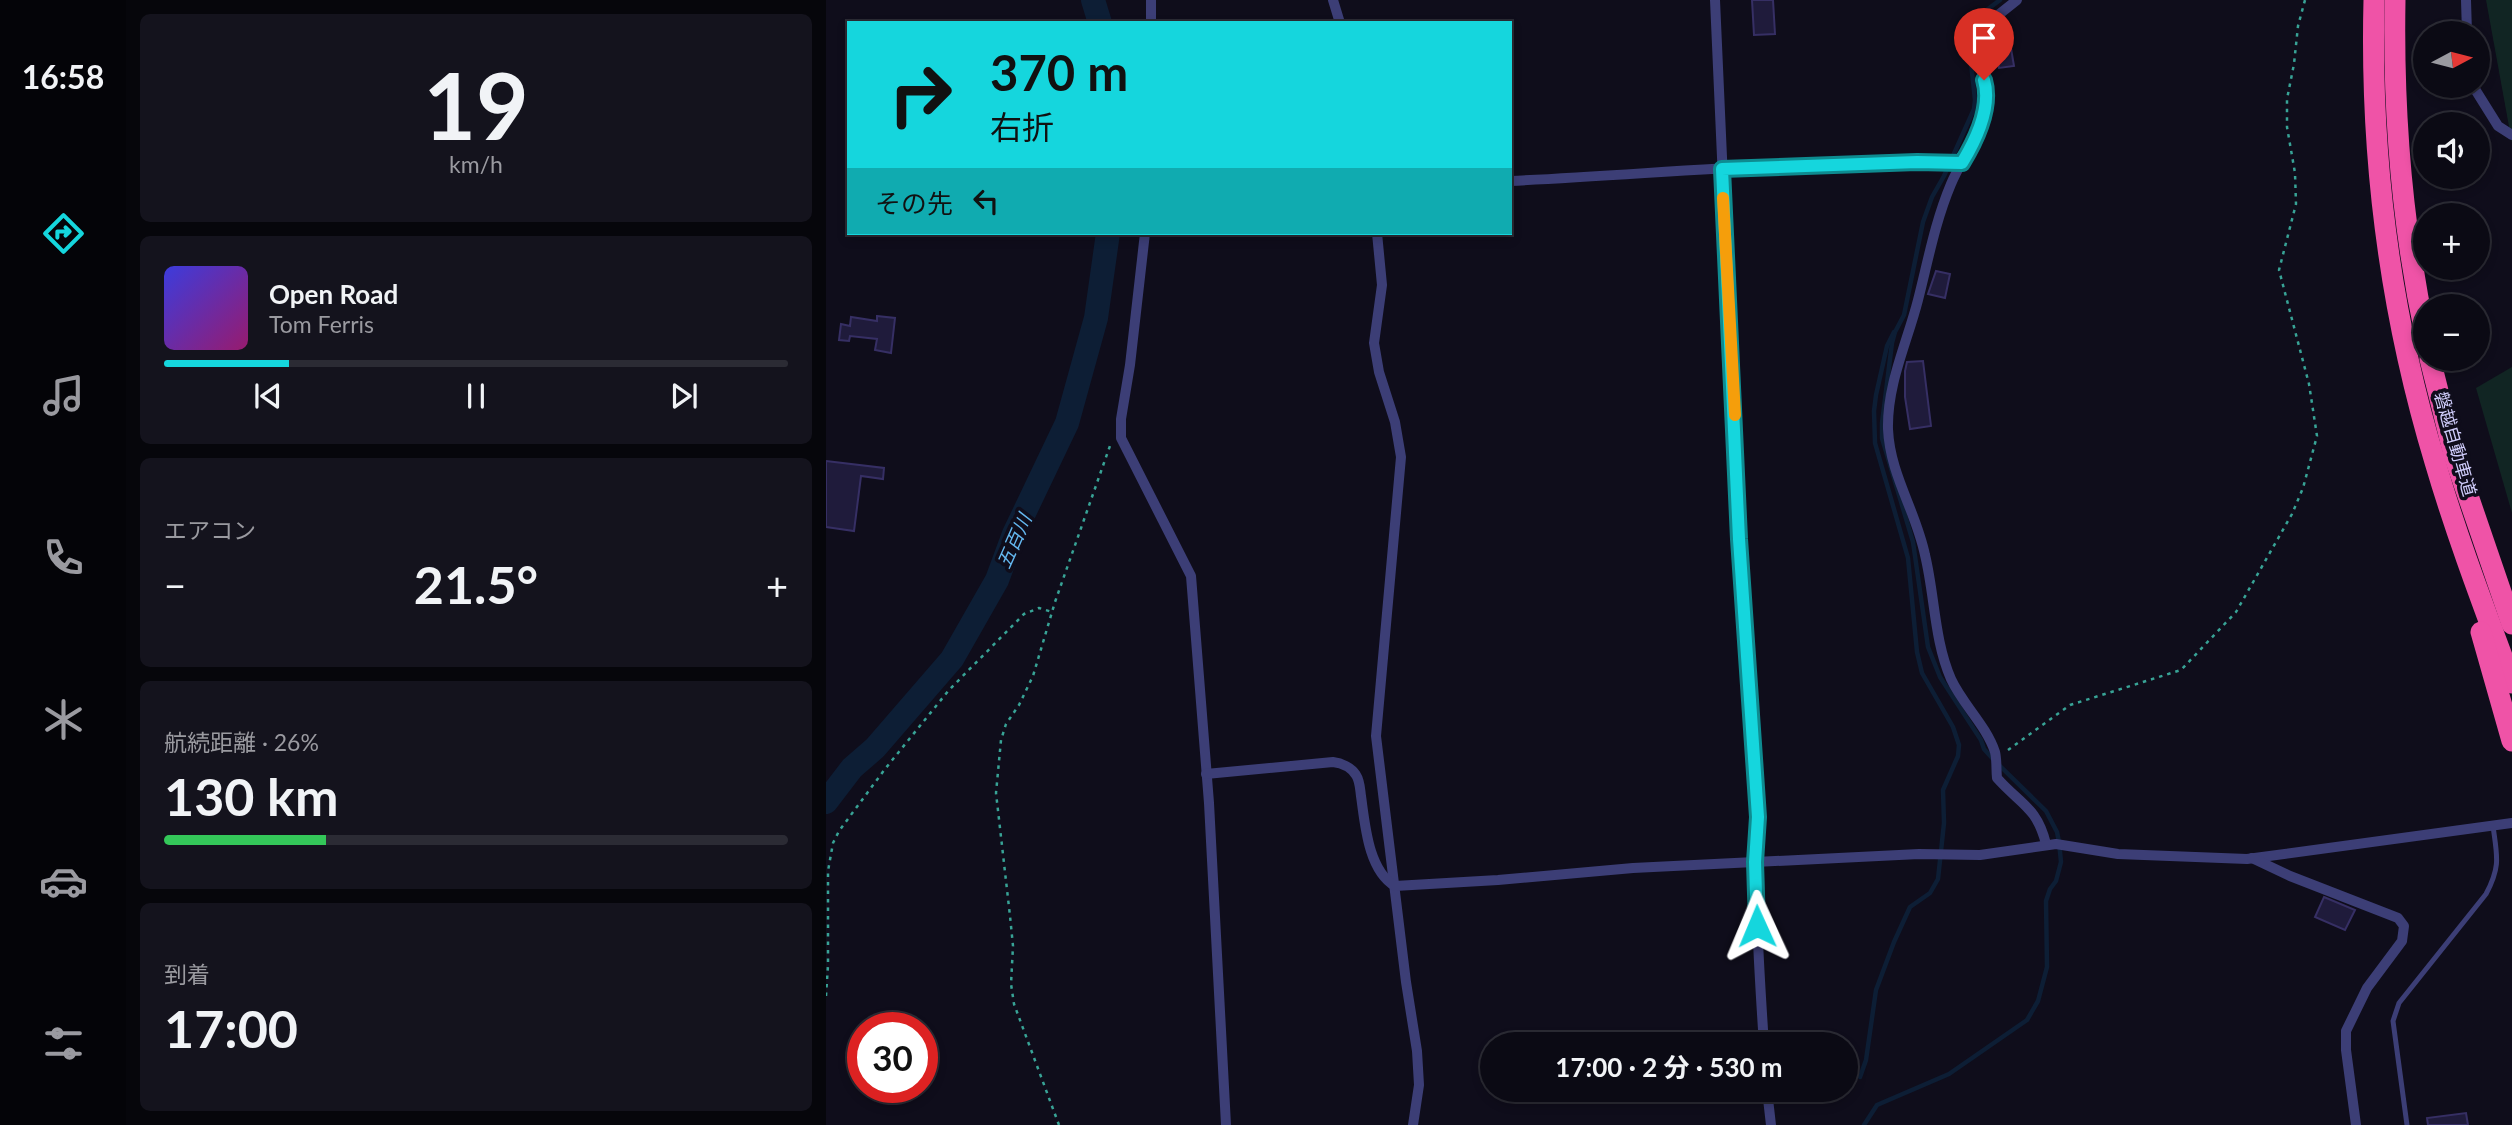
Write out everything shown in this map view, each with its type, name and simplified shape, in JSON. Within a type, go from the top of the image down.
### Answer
[{"type":"highway","name":"磐越自動車道","points":[[2374,0],[2375,108],[2380,187],[2391,268],[2412,375],[2434,460],[2461,545],[2512,683]]},
{"type":"highway","points":[[2395,0],[2396,106],[2402,184],[2418,294]]},
{"type":"highway","name":"磐越自動車道","points":[[2433,371],[2454,455],[2512,624]]},
{"type":"highway","points":[[2461,545],[2488,662],[2512,741]]},
{"type":"street","points":[[1151,21],[1152,0]]},
{"type":"street","points":[[1333,0],[1339,21]]},
{"type":"street","points":[[1715,0],[1739,539],[1758,817],[1755,862],[1763,1032]]},
{"type":"street","points":[[2017,0],[1978,31],[1975,39],[1987,90],[1987,102],[1970,151],[1952,181],[1927,255],[1918,301],[1897,365],[1890,398],[1888,430],[1894,468],[1925,553],[1940,645],[1951,678],[1990,741],[1997,758],[1997,778],[2033,813],[2042,826],[2046,844]]},
{"type":"street","points":[[2466,0],[2467,21]]},
{"type":"street","points":[[2481,98],[2498,125],[2512,135]]},
{"type":"street","points":[[1512,181],[1722,169],[1917,162],[1962,163]]},
{"type":"street","points":[[1145,235],[1120,433],[1126,452],[1191,576],[1206,774],[1226,1125]]},
{"type":"street","points":[[1377,235],[1381,285],[1375,329],[1376,358],[1395,422],[1401,457],[1376,736],[1418,1065],[1418,1096],[1412,1125]]},
{"type":"street","points":[[1206,774],[1333,762],[1345,765],[1357,775],[1369,842],[1377,865],[1386,880],[1395,886],[1633,868],[1937,853],[1979,855],[2046,844],[2118,854],[2252,858],[2512,822]]},
{"type":"street","points":[[2252,858],[2290,876],[2398,918],[2404,926],[2402,941],[2367,988],[2346,1031],[2346,1050],[2357,1125]]},
{"type":"street","points":[[1769,1102],[1771,1125]]},
{"type":"lane","points":[[2407,1125],[2393,1021],[2399,1003],[2486,894],[2496,876],[2498,861],[2493,826]]},
{"type":"path","points":[[1997,758],[2070,705],[2181,670],[2236,612],[2292,514],[2303,488],[2317,436],[2309,384],[2279,270],[2296,204],[2295,173],[2287,127],[2287,99],[2298,26],[2305,0]]},
{"type":"path","points":[[1059,1125],[1014,1004],[1011,984],[1013,946],[996,793],[999,750],[1006,724],[1033,676],[1052,612],[1109,447],[1120,433]]},
{"type":"path","points":[[826,996],[828,871],[833,843],[839,831],[949,690],[1024,614],[1039,608],[1052,612]]},
{"type":"green space","points":[[2486,0],[2512,0],[2512,143],[2490,21]]},
{"type":"green space","points":[[2512,367],[2512,513],[2476,388]]},
{"type":"building","points":[[1752,0],[1773,0],[1775,34],[1754,35]]},
{"type":"building","points":[[2008,31],[2014,66],[1999,68],[1993,33]]},
{"type":"building","points":[[1936,271],[1950,274],[1945,298],[1928,294]]},
{"type":"building","points":[[877,316],[895,318],[891,353],[875,350],[877,339],[850,336],[849,341],[839,340],[841,324],[850,326],[851,317],[877,321]]},
{"type":"building","points":[[1923,361],[1931,426],[1910,429],[1905,397],[1905,371],[1907,362]]},
{"type":"building","points":[[826,461],[884,468],[883,479],[861,476],[854,531],[826,527]]},
{"type":"building","points":[[2324,897],[2355,910],[2345,930],[2315,917]]},
{"type":"building","points":[[2466,1113],[2468,1125],[2428,1125],[2427,1118]]},
{"type":"waterway","name":"五百川","points":[[1093,0],[1099,21]]},
{"type":"waterway","points":[[1993,759],[1984,749],[1981,740],[1940,677],[1928,647],[1913,542],[1882,438],[1882,423],[1892,343],[1904,315],[1923,222],[1974,109],[1968,35],[1976,18],[2000,0]]},
{"type":"waterway","name":"五百川","points":[[826,802],[852,768],[875,748],[952,659],[997,580],[1014,534],[1067,423],[1096,318],[1108,235]]},
{"type":"waterway","points":[[1860,1077],[1866,1060],[1876,990],[1894,942],[1910,907],[1930,893],[1938,879],[1944,823],[1943,790],[1958,756],[1959,745],[1953,727],[1922,673],[1917,652],[1908,558],[1875,443],[1876,395],[1887,346],[1894,332]]},
{"type":"waterway","points":[[1864,1125],[1877,1105],[1949,1074],[2027,1020],[2038,1001],[2047,967],[2046,901],[2056,881],[2061,862],[2059,842],[2046,811],[1999,765]]},
{"type":"slow traffic","points":[[1723,198],[1735,415]]},
{"type":"route","points":[[1757,926],[1755,862],[1758,817],[1739,539],[1722,169],[1917,162],[1962,163],[1970,151],[1987,102],[1984,80]]}]
